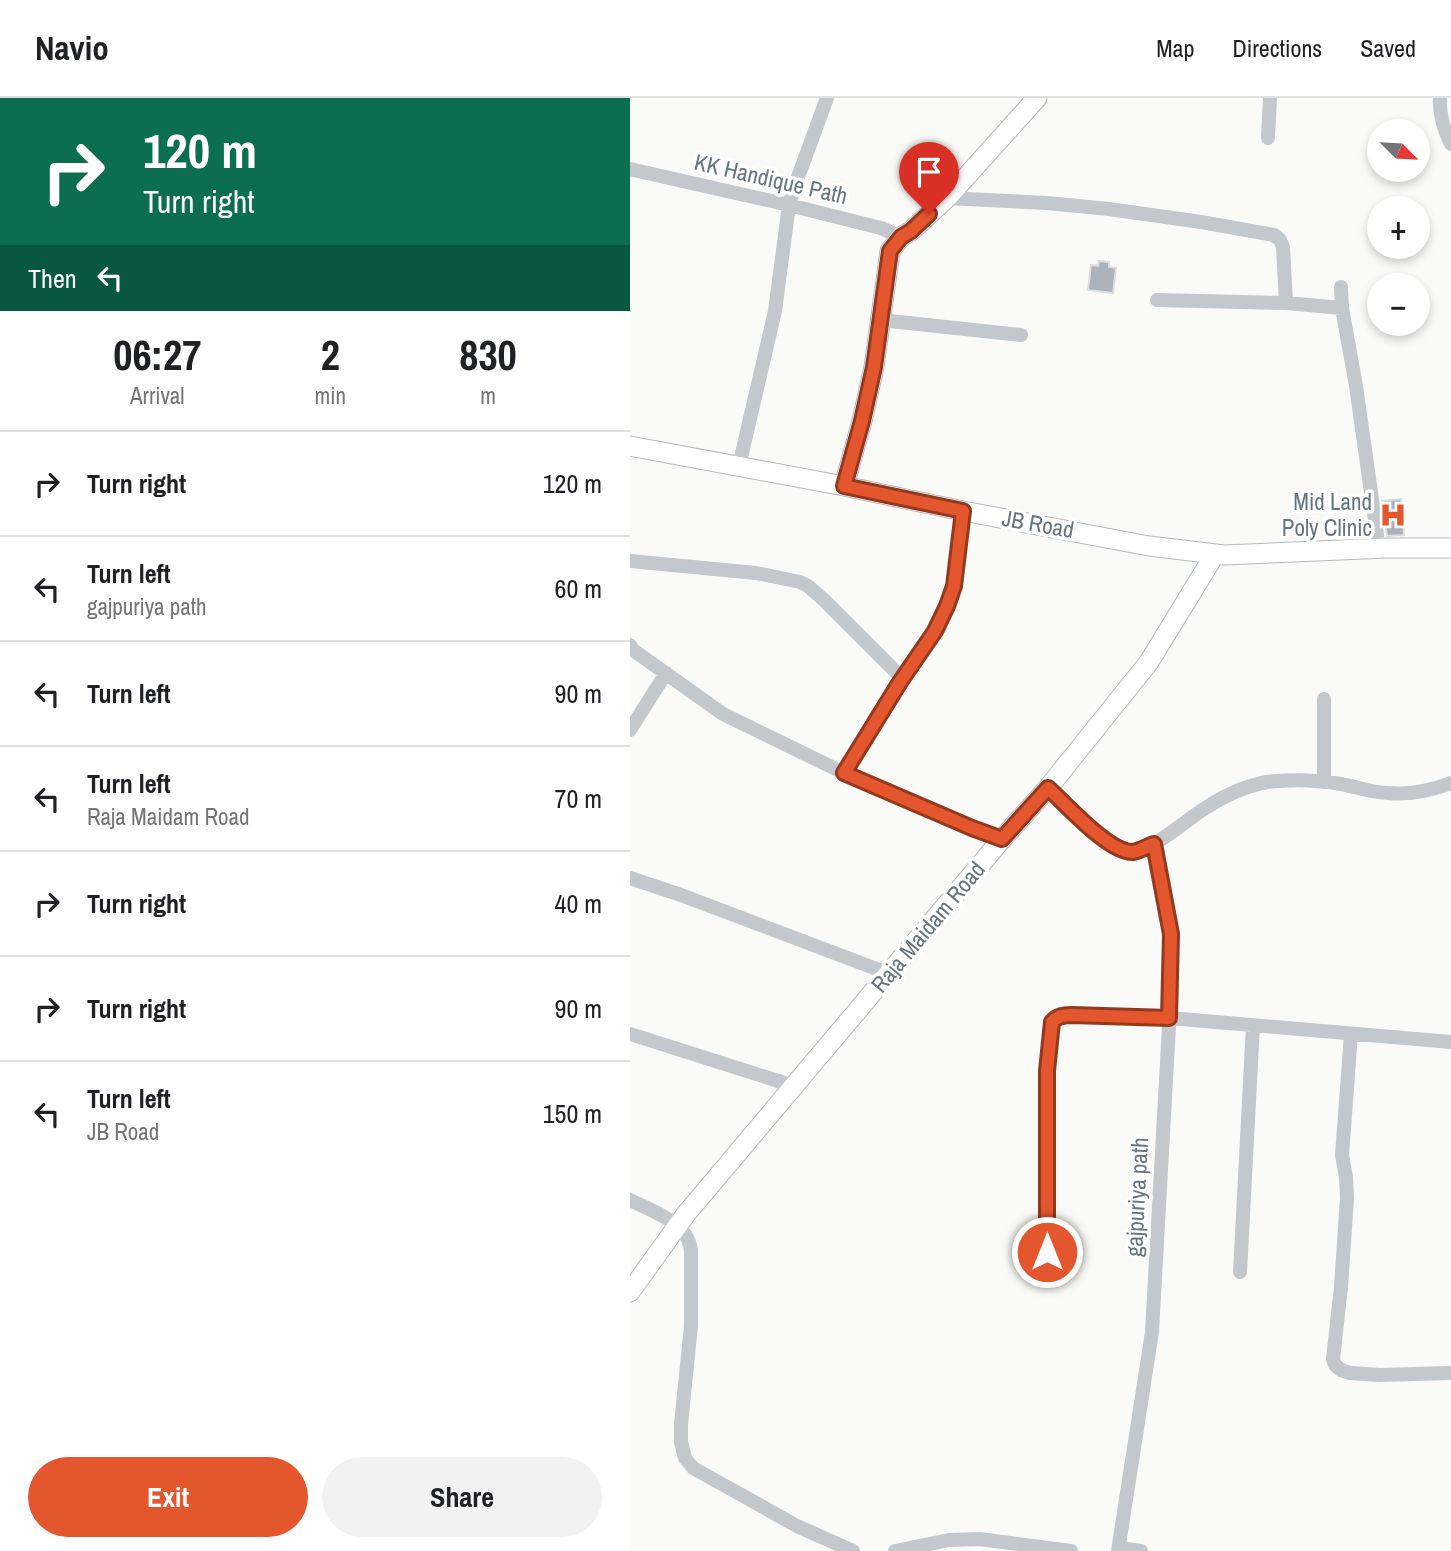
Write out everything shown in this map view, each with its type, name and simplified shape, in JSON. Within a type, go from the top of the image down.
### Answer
[{"type":"street","points":[[739,466],[775,311],[789,205],[827,98]]},
{"type":"street","points":[[844,486],[874,367],[890,251],[901,237],[947,198],[1037,98]]},
{"type":"street","points":[[1268,138],[1270,98]]},
{"type":"street","points":[[1440,98],[1446,135],[1451,144]]},
{"type":"street","name":"KK Handique Path","points":[[630,169],[881,228],[901,237]]},
{"type":"street","points":[[947,198],[1108,209],[1273,235],[1280,240],[1283,247],[1286,303]]},
{"type":"street","points":[[1340,287],[1379,549]]},
{"type":"street","points":[[1157,300],[1286,303],[1342,308]]},
{"type":"street","points":[[881,320],[1021,335]]},
{"type":"street","name":"JB Road","points":[[630,446],[1149,546],[1224,555],[1451,548]]},
{"type":"street","points":[[844,773],[935,631],[947,606],[954,586],[963,511]]},
{"type":"street","name":"Raja Maidam Road","points":[[630,1292],[685,1213],[1048,788],[1149,662],[1215,554]]},
{"type":"street","points":[[630,561],[756,573],[800,582],[824,600],[903,679]]},
{"type":"street","points":[[630,645],[633,650],[723,714],[844,773],[1002,839]]},
{"type":"street","points":[[630,730],[666,673]]},
{"type":"street","points":[[1324,699],[1324,782]]},
{"type":"street","points":[[1048,788],[1104,841],[1133,852],[1154,844],[1221,799],[1266,782],[1324,782],[1388,793],[1433,790],[1451,783]]},
{"type":"street","name":"gajpuriya path","points":[[1119,1549],[1152,1332],[1169,1018],[1171,934],[1154,844]]},
{"type":"street","points":[[630,878],[890,974]]},
{"type":"street","points":[[1047,1252],[1047,1071],[1052,1022],[1055,1018],[1062,1015],[1169,1018],[1451,1042]]},
{"type":"street","points":[[1240,1272],[1253,1025]]},
{"type":"street","points":[[630,1034],[794,1086]]},
{"type":"street","points":[[1351,1034],[1342,1155],[1347,1198],[1333,1359],[1341,1370],[1350,1373],[1451,1373]]},
{"type":"street","points":[[630,1200],[677,1225],[685,1234],[691,1250],[691,1326],[681,1424],[681,1442],[685,1458],[693,1468],[797,1526],[853,1551]]},
{"type":"street","points":[[895,1551],[950,1540],[980,1539],[1071,1551]]},
{"type":"street","points":[[1119,1549],[1141,1551]]},
{"type":"building","points":[[1099,261],[1109,262],[1109,267],[1116,268],[1113,293],[1088,290],[1091,265],[1098,266]]},
{"type":"building","points":[[1401,499],[1404,535],[1387,536],[1382,501]]},
{"type":"place","name":"Mid Land Poly Clinic","points":[[1393,515]]},
{"type":"route","points":[[929,214],[901,237],[890,251],[874,367],[844,486],[963,511],[954,586],[935,631],[844,773],[1002,839],[1048,788],[1104,841],[1133,852],[1154,844],[1171,934],[1169,1018],[1062,1015],[1052,1022],[1047,1071],[1047,1252]]}]
